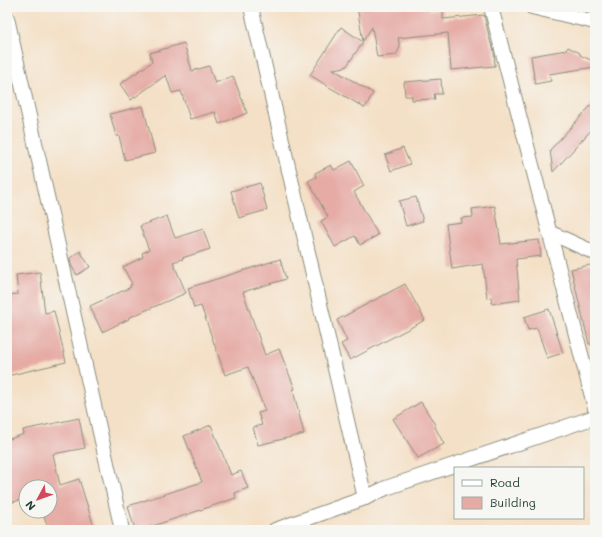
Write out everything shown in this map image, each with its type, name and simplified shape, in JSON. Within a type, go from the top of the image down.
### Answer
[{"type":"street","points":[[250,7],[365,498]]},
{"type":"street","points":[[494,7],[491,7],[595,408]]},
{"type":"street","points":[[532,7],[595,22]]},
{"type":"street","points":[[7,18],[122,530]]},
{"type":"street","points":[[549,232],[595,253]]},
{"type":"street","points":[[275,530],[365,498],[386,488],[595,417]]},
{"type":"building","points":[[357,7],[428,7],[428,10],[443,9],[443,19],[484,15],[494,51],[495,66],[451,70],[448,33],[398,38],[400,47],[396,55],[377,57],[372,27],[363,41]]},
{"type":"building","points":[[341,27],[363,42],[346,67],[333,69],[373,93],[365,108],[310,75]]},
{"type":"building","points":[[184,43],[192,71],[209,66],[215,83],[233,76],[247,113],[219,124],[215,112],[190,119],[181,91],[172,93],[166,75],[131,100],[120,84],[152,62],[150,53]]},
{"type":"building","points":[[568,47],[595,62],[595,67],[549,74],[551,81],[535,84],[531,56],[566,50]]},
{"type":"building","points":[[441,79],[442,94],[434,94],[435,99],[412,100],[412,96],[405,96],[404,82]]},
{"type":"building","points":[[595,101],[595,126],[553,172],[550,150]]},
{"type":"building","points":[[143,106],[155,153],[125,160],[119,136],[116,136],[110,114]]},
{"type":"building","points":[[403,148],[410,164],[391,171],[385,155]]},
{"type":"building","points":[[351,161],[364,186],[354,192],[378,235],[360,245],[355,236],[335,247],[321,221],[328,217],[308,181],[316,177],[315,173],[331,165],[334,170]]},
{"type":"building","points":[[260,183],[267,210],[239,218],[231,191]]},
{"type":"building","points":[[416,197],[423,221],[406,226],[399,201]]},
{"type":"building","points":[[495,206],[501,244],[539,240],[541,256],[516,259],[520,300],[492,304],[491,297],[487,298],[483,264],[452,269],[446,224],[462,222],[461,218],[473,217],[472,209]]},
{"type":"building","points":[[167,216],[175,238],[203,229],[210,249],[173,262],[186,293],[128,318],[129,319],[102,332],[90,306],[131,287],[130,285],[132,284],[123,267],[143,257],[142,253],[149,250],[140,226]]},
{"type":"building","points":[[80,251],[90,267],[77,275],[71,265],[70,258]]},
{"type":"building","points":[[280,259],[286,279],[243,292],[265,355],[279,349],[295,389],[293,390],[304,434],[258,445],[253,427],[262,425],[258,413],[265,411],[248,367],[225,375],[201,306],[194,308],[188,288]]},
{"type":"building","points":[[595,264],[595,344],[589,344],[571,269]]},
{"type":"building","points":[[40,272],[45,313],[54,311],[66,362],[7,376],[7,295],[18,294],[16,275]]},
{"type":"building","points":[[405,284],[425,320],[350,360],[341,344],[347,341],[337,320]]},
{"type":"building","points":[[549,309],[563,353],[547,358],[537,328],[528,330],[524,317]]},
{"type":"building","points":[[421,402],[436,426],[435,427],[444,444],[418,458],[393,419]]},
{"type":"building","points":[[79,418],[85,448],[53,454],[60,485],[79,479],[95,530],[49,530],[45,519],[58,519],[58,479],[18,479],[18,501],[7,504],[7,440],[24,434],[23,430]]},
{"type":"building","points":[[211,425],[231,475],[241,471],[248,488],[235,493],[236,498],[141,530],[135,530],[128,506],[202,482],[184,436]]}]
